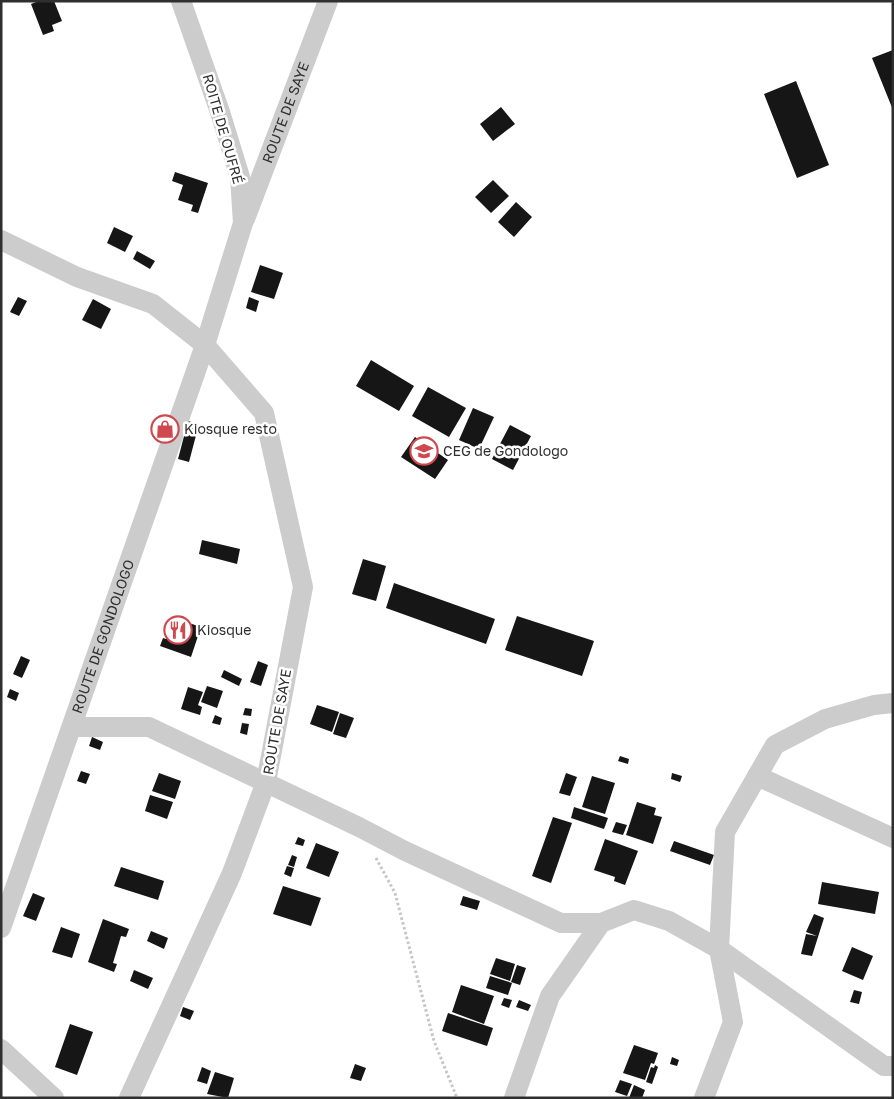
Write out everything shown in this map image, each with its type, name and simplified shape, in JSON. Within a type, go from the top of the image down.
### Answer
[{"type":"street","name":"ROITE DE OUFRÉ","points":[[181,1],[220,112],[240,178],[244,223],[205,345]]},
{"type":"street","name":"ROUTE DE SAYE","points":[[244,223],[328,1]]},
{"type":"street","name":"ROUTE DE SAYE","points":[[1,240],[77,278],[153,304],[205,345],[264,413],[303,587],[266,782],[232,873],[129,1098]]},
{"type":"street","name":"ROUTE DE GONDOLOGO","points":[[1,928],[205,345]]},
{"type":"street","points":[[704,1098],[733,1022],[719,949],[725,832],[775,745],[826,719],[874,705],[893,703]]},
{"type":"street","points":[[72,727],[149,727],[359,827],[405,851],[562,923],[601,923],[634,910],[668,921],[719,949],[888,1066],[893,1084]]},
{"type":"street","points":[[757,776],[893,838]]},
{"type":"street","points":[[514,1098],[550,996],[601,923]]},
{"type":"street","points":[[1,1049],[54,1098]]},
{"type":"path","points":[[359,827],[395,893],[434,1041],[457,1098]]},
{"type":"building","points":[[39,1],[54,1],[62,21],[52,25],[54,31],[43,35],[31,4]]},
{"type":"building","points":[[893,50],[893,110],[872,58]]},
{"type":"building","points":[[796,81],[829,165],[797,178],[764,94]]},
{"type":"building","points":[[501,107],[515,124],[493,141],[480,124]]},
{"type":"building","points":[[175,172],[208,183],[198,213],[191,211],[193,205],[178,200],[183,185],[172,181]]},
{"type":"building","points":[[493,180],[509,196],[491,213],[475,197]]},
{"type":"building","points":[[516,202],[532,217],[514,237],[498,222]]},
{"type":"building","points":[[114,227],[133,236],[125,252],[107,243]]},
{"type":"building","points":[[137,251],[155,261],[150,269],[133,259]]},
{"type":"building","points":[[260,265],[283,273],[274,299],[251,292]]},
{"type":"building","points":[[18,297],[27,301],[19,316],[10,312]]},
{"type":"building","points":[[249,297],[259,301],[256,312],[246,308]]},
{"type":"building","points":[[93,299],[111,309],[101,329],[82,320]]},
{"type":"building","points":[[371,360],[414,386],[399,411],[356,386]]},
{"type":"building","points":[[428,387],[466,408],[449,437],[412,416]]},
{"type":"building","points":[[473,408],[494,417],[479,449],[459,440]]},
{"type":"building","points":[[188,421],[199,424],[189,462],[178,459]]},
{"type":"building","points":[[510,425],[531,436],[513,470],[492,459]]},
{"type":"building","points":[[415,437],[448,460],[435,479],[401,457]]},
{"type":"building","points":[[202,540],[240,549],[237,564],[199,554]]},
{"type":"building","points":[[363,559],[386,566],[376,601],[352,594]]},
{"type":"building","points":[[394,583],[495,619],[486,644],[386,608]]},
{"type":"building","points":[[517,616],[594,641],[582,676],[505,650]]},
{"type":"building","points":[[174,618],[201,627],[191,657],[160,646],[163,638],[166,639]]},
{"type":"building","points":[[21,656],[30,660],[22,678],[13,674]]},
{"type":"building","points":[[258,661],[268,665],[261,686],[250,682]]},
{"type":"building","points":[[224,670],[242,679],[239,686],[221,677]]},
{"type":"building","points":[[207,686],[223,691],[217,708],[201,702]]},
{"type":"building","points":[[188,687],[203,692],[198,705],[202,707],[200,715],[181,709]]},
{"type":"building","points":[[10,689],[19,693],[16,701],[7,697]]},
{"type":"building","points":[[317,705],[339,712],[332,732],[310,724]]},
{"type":"building","points":[[245,708],[252,709],[251,716],[243,715]]},
{"type":"building","points":[[340,713],[354,718],[346,738],[333,734]]},
{"type":"building","points":[[215,715],[222,718],[220,725],[212,723]]},
{"type":"building","points":[[242,723],[249,724],[247,735],[240,733]]},
{"type":"building","points":[[92,737],[103,742],[100,750],[89,746]]},
{"type":"building","points":[[620,756],[629,759],[628,764],[618,761]]},
{"type":"building","points":[[81,771],[90,774],[86,784],[77,781]]},
{"type":"building","points":[[159,773],[181,781],[175,799],[152,791]]},
{"type":"building","points":[[566,773],[577,777],[570,796],[559,793]]},
{"type":"building","points":[[672,773],[682,776],[680,782],[671,779]]},
{"type":"building","points":[[592,776],[615,783],[605,814],[582,807]]},
{"type":"building","points":[[150,795],[173,802],[167,819],[145,811]]},
{"type":"building","points":[[637,802],[656,808],[654,815],[662,817],[653,844],[626,835]]},
{"type":"building","points":[[574,807],[608,818],[604,829],[571,818]]},
{"type":"building","points":[[553,817],[572,823],[551,883],[532,876]]},
{"type":"building","points":[[616,822],[627,825],[623,835],[612,832]]},
{"type":"building","points":[[298,837],[305,840],[303,846],[295,844]]},
{"type":"building","points":[[605,839],[638,851],[625,885],[614,881],[615,877],[594,870]]},
{"type":"building","points":[[674,841],[714,855],[710,865],[670,851]]},
{"type":"building","points":[[316,843],[339,852],[329,877],[306,868]]},
{"type":"building","points":[[292,855],[297,857],[294,867],[288,865]]},
{"type":"building","points":[[287,866],[294,868],[291,877],[284,874]]},
{"type":"building","points":[[121,867],[164,881],[158,900],[114,886]]},
{"type":"building","points":[[822,882],[879,892],[875,914],[818,904]]},
{"type":"building","points":[[283,886],[321,898],[311,926],[273,914]]},
{"type":"building","points":[[33,893],[45,898],[36,921],[23,916]]},
{"type":"building","points":[[463,896],[480,901],[477,910],[460,905]]},
{"type":"building","points":[[814,914],[824,918],[812,956],[801,954],[806,934],[817,936],[806,932]]},
{"type":"building","points":[[103,919],[129,929],[126,937],[121,936],[113,963],[117,964],[114,972],[88,962]]},
{"type":"building","points":[[61,927],[80,934],[72,958],[52,952]]},
{"type":"building","points":[[151,931],[168,938],[164,949],[147,941]]},
{"type":"building","points":[[852,947],[873,956],[863,980],[842,971]]},
{"type":"building","points":[[496,958],[515,964],[510,981],[490,974]]},
{"type":"building","points":[[517,965],[526,968],[520,985],[511,982]]},
{"type":"building","points":[[134,970],[153,978],[148,989],[130,981]]},
{"type":"building","points":[[490,976],[512,983],[508,995],[486,988]]},
{"type":"building","points":[[461,985],[494,996],[484,1024],[452,1012]]},
{"type":"building","points":[[854,990],[862,992],[859,1004],[850,1002]]},
{"type":"building","points":[[504,998],[512,1000],[509,1008],[501,1005]]},
{"type":"building","points":[[519,1000],[531,1005],[528,1011],[516,1007]]},
{"type":"building","points":[[183,1007],[194,1011],[190,1020],[180,1016]]},
{"type":"building","points":[[448,1013],[493,1028],[487,1046],[442,1031]]},
{"type":"building","points":[[70,1024],[93,1032],[77,1075],[55,1067]]},
{"type":"building","points":[[634,1045],[658,1053],[654,1064],[651,1063],[645,1080],[623,1073]]},
{"type":"building","points":[[672,1057],[679,1060],[677,1066],[670,1064]]},
{"type":"building","points":[[355,1064],[366,1068],[361,1081],[350,1078]]},
{"type":"building","points":[[655,1065],[658,1067],[652,1084],[646,1082],[651,1067],[654,1068]]},
{"type":"building","points":[[202,1067],[211,1071],[207,1084],[197,1081]]},
{"type":"building","points":[[215,1072],[234,1078],[228,1098],[207,1094]]},
{"type":"building","points":[[620,1080],[632,1084],[627,1096],[615,1092]]},
{"type":"building","points":[[634,1085],[645,1090],[642,1098],[629,1098]]},
{"type":"place","name":"Kiosque resto","points":[[165,429]]},
{"type":"place","name":"CEG de Gondologo","points":[[424,451]]},
{"type":"place","name":"Kiosque","points":[[178,630]]}]
